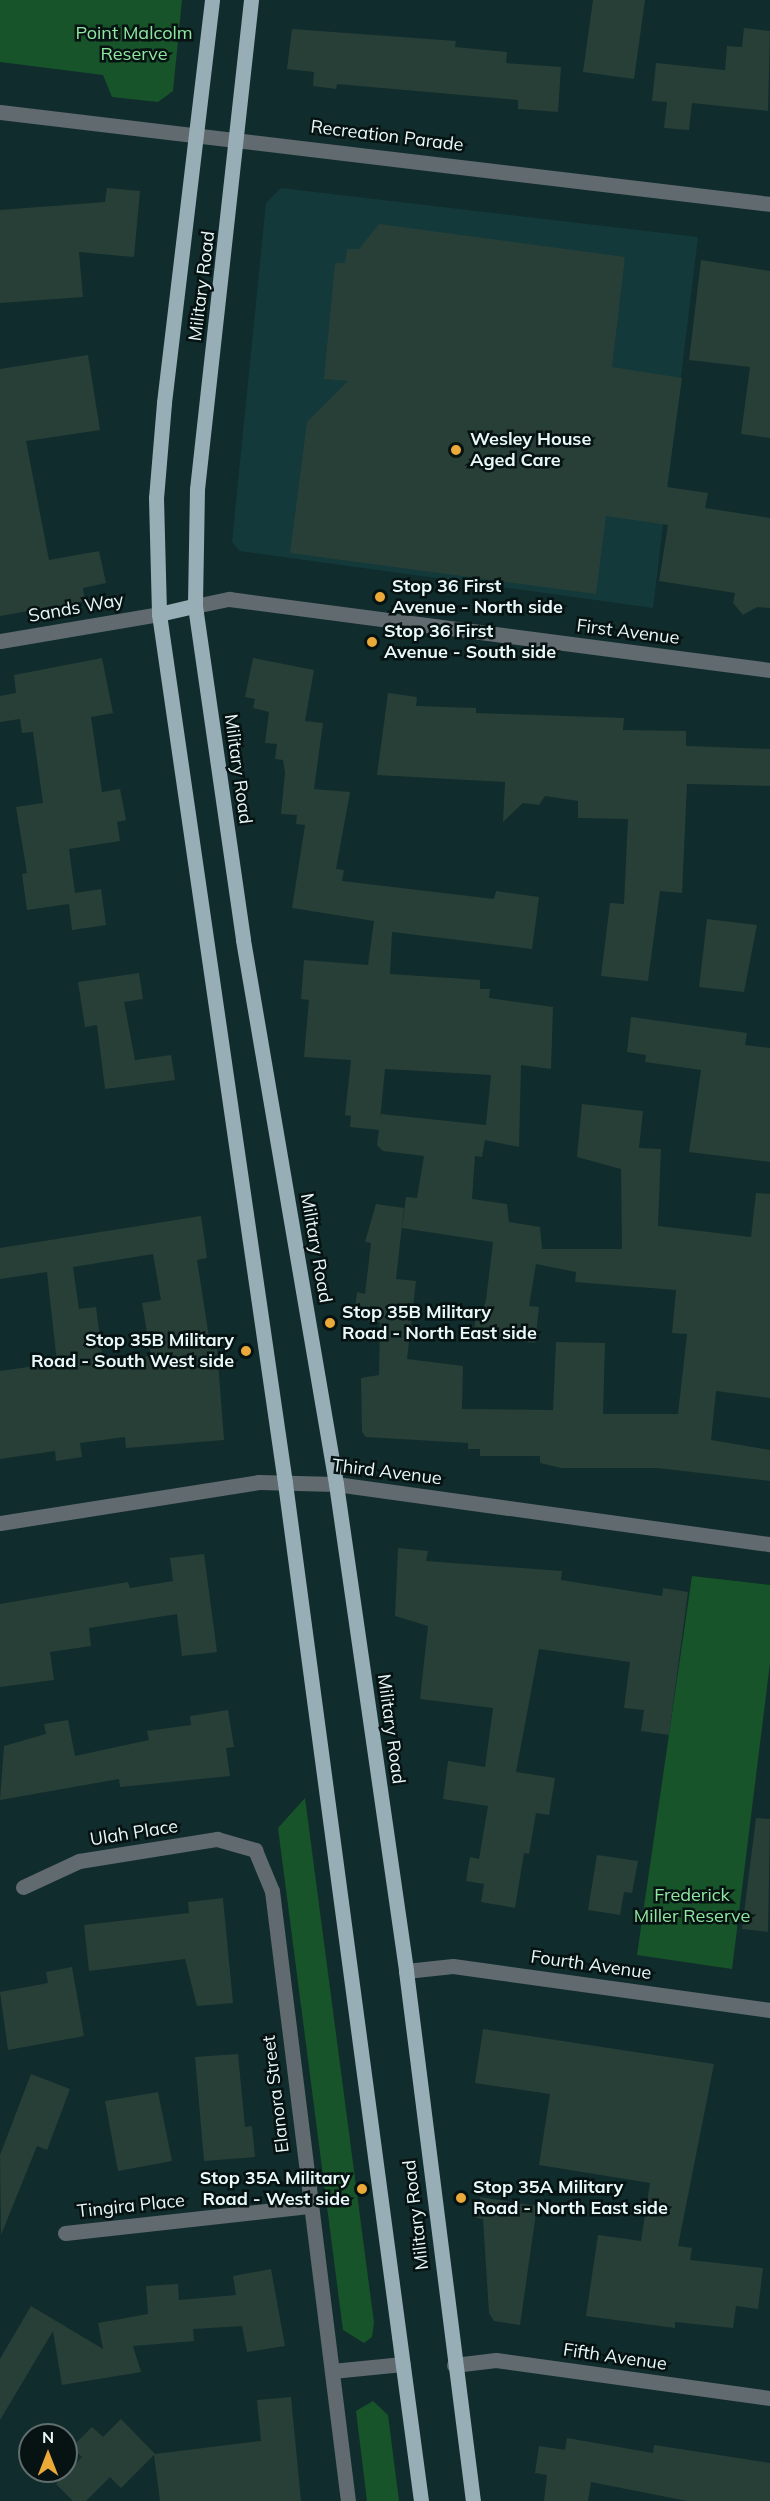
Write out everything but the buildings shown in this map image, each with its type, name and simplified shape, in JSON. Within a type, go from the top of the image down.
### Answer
[{"type":"main road","name":"Military Road","points":[[212,0],[156,498],[159,614],[285,1483],[421,2501]]},
{"type":"main road","name":"Military Road","points":[[251,0],[239,144],[196,489],[195,606],[243,940],[336,1484],[406,1971],[454,2366],[473,2501]]},
{"type":"main road","points":[[159,614],[195,606]]},
{"type":"street","name":"Recreation Parade","points":[[0,112],[239,144],[265,140],[770,204]]},
{"type":"street","name":"First Avenue","points":[[195,606],[229,599],[770,670]]},
{"type":"street","name":"Sands Way","points":[[0,641],[159,614]]},
{"type":"street","name":"Third Avenue","points":[[0,1523],[259,1482],[336,1484],[770,1544]]},
{"type":"street","name":"Ulah Place","points":[[23,1887],[79,1861],[217,1839],[255,1850]]},
{"type":"street","name":"Elanora Street","points":[[255,1850],[272,1891],[309,2206],[348,2501]]},
{"type":"street","name":"Fourth Avenue","points":[[406,1971],[453,1966],[770,2010]]},
{"type":"street","name":"Tingira Place","points":[[65,2233],[309,2206]]},
{"type":"street","name":"Fifth Avenue","points":[[454,2366],[496,2360],[770,2398]]},
{"type":"street","points":[[332,2371],[403,2364]]},
{"type":"shaded area","name":"Wesley House Aged Care","points":[[281,188],[698,237],[653,608],[239,551],[232,542],[266,203]]},
{"type":"green space","name":"Point Malcolm Reserve","points":[[0,0],[182,0],[173,91],[158,102],[112,97],[103,75],[0,62]]},
{"type":"green space","name":"Frederick Miller Reserve","points":[[692,1576],[770,1585],[770,1663],[732,1969],[637,1955]]},
{"type":"green space","points":[[305,1798],[374,2323],[372,2337],[364,2343],[343,2330],[278,1828]]},
{"type":"green space","points":[[373,2401],[388,2415],[399,2501],[367,2501],[356,2411]]},
{"type":"place","name":"Wesley House Aged Care","points":[[456,450]]},
{"type":"place","name":"Stop 36 First Avenue - North side","points":[[380,597]]},
{"type":"place","name":"Stop 36 First Avenue - South side","points":[[372,642]]},
{"type":"place","name":"Stop 35B Military Road - North East side","points":[[330,1323]]},
{"type":"place","name":"Stop 35B Military Road - South West side","points":[[246,1351]]},
{"type":"place","name":"Stop 35A Military Road - West side","points":[[362,2189]]},
{"type":"place","name":"Stop 35A Military Road - North East side","points":[[461,2198]]}]
